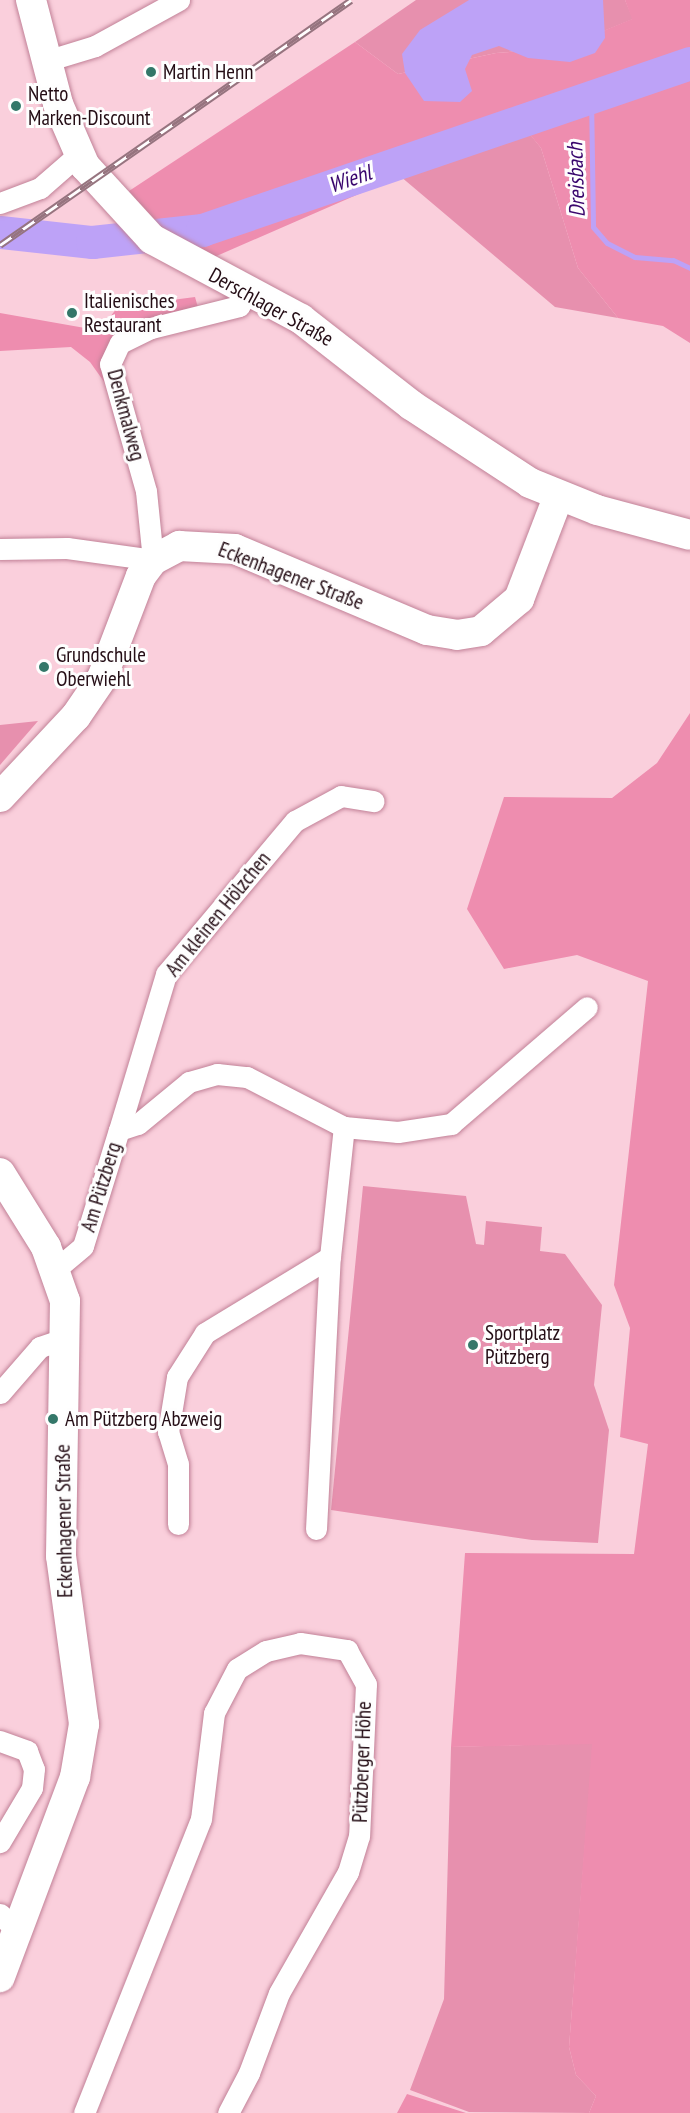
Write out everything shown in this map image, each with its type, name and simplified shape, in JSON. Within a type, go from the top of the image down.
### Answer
[{"type":"main road","name":"Derschlager Straße","points":[[31,0],[46,61],[79,153],[127,218],[177,255],[249,291],[341,346],[472,448],[559,495],[690,535]]},
{"type":"main road","name":"Eckenhagener Straße","points":[[153,560],[179,546],[235,549],[427,630],[457,635],[481,631],[519,599],[559,495]]},
{"type":"main road","points":[[0,797],[76,716],[102,678],[141,576],[153,560]]},
{"type":"main road","name":"Eckenhagener Straße","points":[[0,1173],[56,1269],[65,1301],[60,1556],[84,1724],[75,1777],[8,1922],[0,1977]]},
{"type":"street","points":[[46,61],[95,46],[178,0]]},
{"type":"street","points":[[0,203],[40,188],[79,153]]},
{"type":"street","name":"Denkmalweg","points":[[153,560],[146,491],[110,364],[120,343],[151,328],[239,306],[249,291]]},
{"type":"street","points":[[0,549],[67,548],[153,560]]},
{"type":"street","name":"Am kleinen Hölzchen","points":[[119,1130],[166,974],[294,820],[341,796],[374,801]]},
{"type":"street","name":"Am Pützberg","points":[[56,1269],[83,1246],[119,1130],[138,1124],[189,1082],[217,1074],[247,1077],[344,1127],[398,1132],[451,1124],[587,1006]]},
{"type":"street","points":[[316,1529],[330,1257],[344,1127]]},
{"type":"street","points":[[178,1524],[178,1464],[168,1432],[177,1377],[205,1333],[330,1257]]},
{"type":"street","points":[[0,1393],[40,1347],[66,1338]]},
{"type":"street","name":"Pützberger Höhe","points":[[84,2113],[201,1819],[214,1713],[237,1669],[266,1651],[300,1643],[347,1650],[366,1684],[359,1836],[348,1872],[279,1993],[249,2073],[228,2113]]},
{"type":"street","points":[[0,1741],[27,1751],[34,1769],[32,1788],[0,1842]]},
{"type":"shaded area","points":[[416,0],[625,0],[633,19],[562,48],[496,53],[398,74],[355,42]]},
{"type":"shaded area","points":[[469,0],[603,0],[605,38],[595,53],[570,62],[528,58],[499,46],[472,55],[465,69],[472,91],[460,102],[424,101],[405,73],[402,54],[420,30]]},
{"type":"shaded area","points":[[625,0],[690,0],[690,343],[663,326],[618,318],[578,268],[541,148],[513,114],[400,176],[212,258],[148,216],[129,191],[355,42],[398,74],[496,53],[562,48],[632,19]]},
{"type":"shaded area","points":[[513,113],[541,148],[578,268],[618,318],[555,307],[400,176]]},
{"type":"shaded area","points":[[195,297],[199,311],[121,340],[112,393],[90,362],[71,347],[0,351],[0,313],[85,328],[109,318],[118,307]]},
{"type":"shaded area","points":[[690,713],[690,2113],[589,2113],[596,2096],[576,2075],[569,2047],[592,1744],[451,1747],[465,1553],[634,1554],[648,1444],[620,1437],[630,1328],[614,1285],[648,981],[577,955],[504,969],[467,909],[504,797],[612,798],[657,763]]},
{"type":"shaded area","points":[[38,721],[0,765],[0,725]]},
{"type":"shaded area","name":"Sportplatz Pützberg","points":[[363,1186],[466,1196],[476,1244],[484,1245],[486,1221],[542,1227],[540,1251],[565,1254],[602,1305],[594,1385],[609,1430],[598,1543],[532,1540],[331,1510]]},
{"type":"shaded area","points":[[593,1743],[569,2047],[576,2075],[596,2096],[589,2113],[469,2112],[410,2090],[444,1999],[451,1747]]},
{"type":"shaded area","points":[[407,2094],[466,2113],[397,2113]]},
{"type":"waterway","name":"Wiehl","points":[[0,232],[92,242],[202,230],[690,63]]},
{"type":"waterway","name":"Dreisbach","points":[[591,96],[593,227],[607,243],[635,257],[673,260],[690,268]]},
{"type":"railway","points":[[0,245],[351,0]]},
{"type":"place","name":"Martin Henn","points":[[151,72]]},
{"type":"place","name":"Netto Marken-Discount","points":[[16,106]]},
{"type":"place","name":"Italienisches Restaurant","points":[[72,313]]},
{"type":"place","name":"Grundschule Oberwiehl","points":[[44,667]]},
{"type":"place","name":"Sportplatz Pützberg","points":[[473,1345]]},
{"type":"place","name":"Am Pützberg Abzweig","points":[[53,1419]]}]
